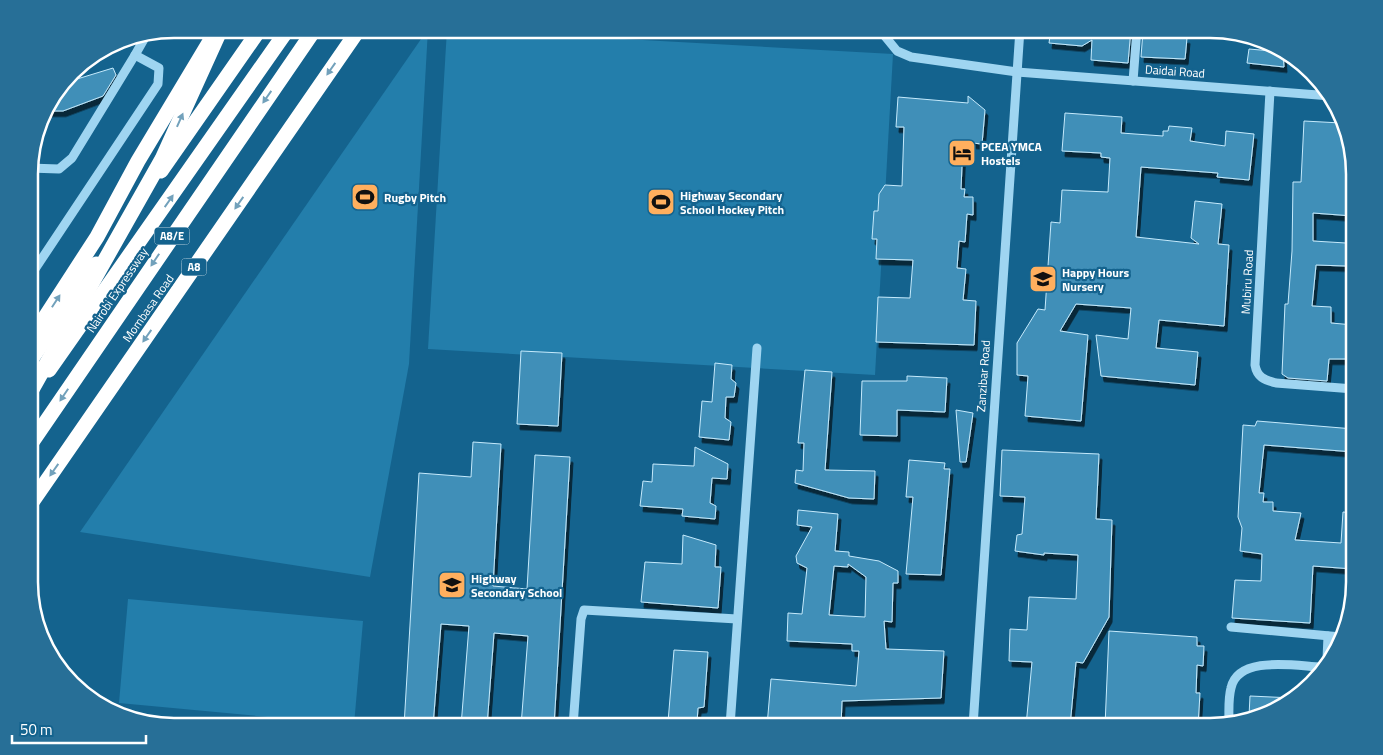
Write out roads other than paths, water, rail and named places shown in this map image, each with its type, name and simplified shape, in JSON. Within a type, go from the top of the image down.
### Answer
[{"type":"highway","points":[[38,323],[97,237],[138,161],[213,38]]},
{"type":"highway","points":[[38,379],[162,159],[215,38]]},
{"type":"highway","points":[[38,349],[254,38]]},
{"type":"highway","name":"Nairobi Expressway","points":[[38,387],[282,38]]},
{"type":"highway","name":"Nairobi Expressway","points":[[38,433],[309,38]]},
{"type":"highway","name":"Mombasa Road","points":[[38,493],[353,38]]},
{"type":"street","name":"Daidai Road","points":[[886,38],[897,51],[911,57],[1017,72],[1321,95]]},
{"type":"street","name":"Zanzibar Road","points":[[974,717],[1019,38]]},
{"type":"street","points":[[1133,81],[1136,38]]},
{"type":"street","points":[[38,168],[59,169],[72,158],[143,41]]},
{"type":"street","points":[[38,259],[158,84],[159,68],[134,56]]},
{"type":"street","name":"Mubiru Road","points":[[1270,91],[1254,365],[1256,373],[1265,380],[1276,383],[1346,388]]},
{"type":"street","points":[[731,717],[757,348]]},
{"type":"street","points":[[574,718],[581,619],[584,610],[737,619]]},
{"type":"street","points":[[1231,627],[1333,636]]},
{"type":"street","points":[[1327,649],[1328,636]]},
{"type":"street","points":[[1229,716],[1231,687],[1244,669],[1257,665],[1315,667]]},
{"type":"place","name":"PCEA YMCA Hostels","points":[[962,153]]},
{"type":"place","name":"Rugby Pitch","points":[[365,197]]},
{"type":"place","name":"Highway Secondary School Hockey Pitch","points":[[661,202]]},
{"type":"place","name":"Happy Hours Nursery","points":[[1043,279]]},
{"type":"place","name":"Highway Secondary School","points":[[452,585]]}]
